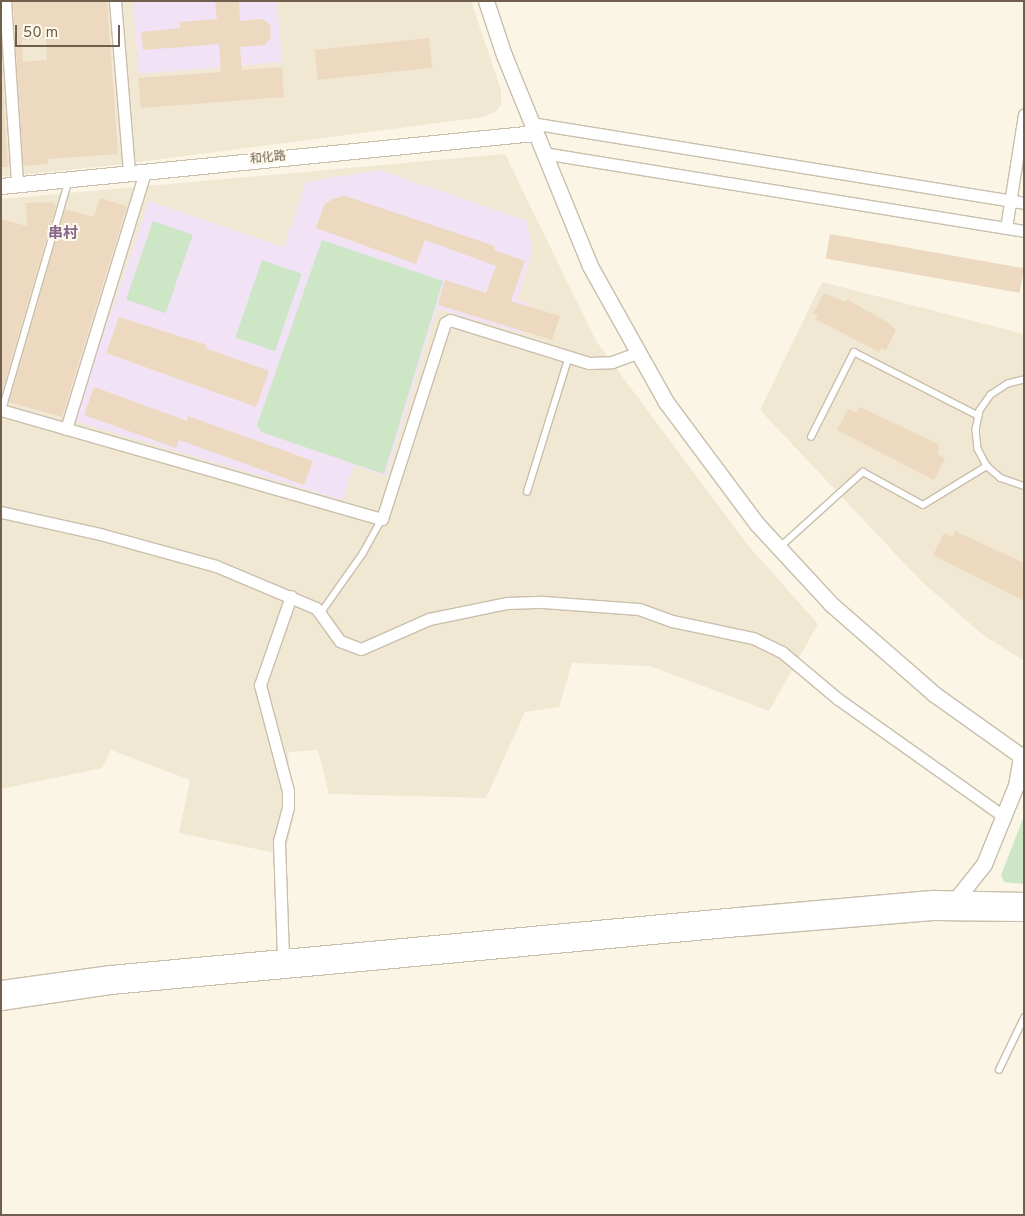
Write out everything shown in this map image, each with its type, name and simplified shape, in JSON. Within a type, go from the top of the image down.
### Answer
[{"type":"main road","points":[[486,1],[533,128],[590,266],[666,402],[716,472],[779,549],[878,648],[934,694],[1022,757],[1016,785],[984,864],[958,898]]},
{"type":"main road","name":"和化路","points":[[1,186],[145,172],[533,128]]},
{"type":"main road","points":[[1,988],[84,976],[283,957],[958,898],[1024,900]]},
{"type":"main road","points":[[1,1002],[111,986],[739,928],[935,912],[1024,913]]},
{"type":"street","points":[[5,1],[17,184]]},
{"type":"street","points":[[115,1],[129,173]]},
{"type":"street","points":[[1006,228],[1010,201],[1020,167],[1024,114]]},
{"type":"street","points":[[533,128],[1024,203]]},
{"type":"street","points":[[543,153],[1024,231]]},
{"type":"street","points":[[66,429],[145,172]]},
{"type":"street","points":[[2,410],[382,519],[445,323],[450,320],[569,356],[603,363],[637,353]]},
{"type":"street","points":[[1,512],[100,534],[198,561],[291,596],[316,608],[340,641],[361,649],[429,619],[507,603],[543,602],[639,609],[672,620],[753,638],[782,652],[838,700],[1003,816]]},
{"type":"street","points":[[283,957],[279,841],[288,807],[288,791],[260,685],[291,596]]},
{"type":"lane","points":[[2,410],[69,179]]},
{"type":"lane","points":[[811,437],[854,352],[978,416]]},
{"type":"lane","points":[[527,492],[569,356]]},
{"type":"lane","points":[[1024,380],[999,389],[985,403],[978,416],[976,439],[987,466],[1001,478],[1024,486]]},
{"type":"lane","points":[[779,549],[863,472],[923,505],[987,466]]},
{"type":"lane","points":[[320,614],[363,553],[382,519]]},
{"type":"lane","points":[[999,1070],[1024,1018]]},
{"type":"shaded area","points":[[1,1],[471,1],[501,90],[501,105],[495,112],[484,117],[116,165],[1,177]]},
{"type":"shaded area","points":[[133,1],[277,1],[282,62],[139,74]]},
{"type":"shaded area","points":[[505,154],[596,341],[746,543],[818,624],[769,711],[650,666],[572,663],[559,707],[525,712],[486,798],[329,794],[318,750],[288,752],[294,815],[285,855],[179,833],[190,780],[111,750],[102,768],[1,789],[1,199]]},
{"type":"shaded area","points":[[380,170],[527,221],[532,252],[517,300],[530,304],[521,333],[437,309],[386,477],[354,465],[343,500],[74,421],[149,201],[284,247],[306,182]]},
{"type":"shaded area","points":[[822,282],[1024,334],[1024,661],[983,635],[921,581],[760,410]]},
{"type":"green space","points":[[153,221],[193,235],[166,313],[126,299]]},
{"type":"green space","points":[[322,240],[443,281],[384,474],[261,432],[257,425]]},
{"type":"green space","points":[[262,260],[302,274],[275,351],[235,338]]},
{"type":"green space","points":[[1024,816],[1024,884],[1004,882],[1001,875]]},
{"type":"building","points":[[13,1],[107,1],[118,154],[48,159],[48,164],[23,166]],"holes":[[[46,38],[47,60],[23,62],[22,40]]]},
{"type":"building","points":[[215,1],[239,1],[240,21],[263,19],[270,25],[271,37],[265,45],[240,47],[242,70],[282,67],[284,97],[141,108],[138,78],[221,72],[219,44],[143,50],[141,32],[180,28],[180,22],[217,19]]},
{"type":"building","points":[[429,38],[432,68],[318,80],[315,50]]},
{"type":"building","points":[[1,58],[8,167],[1,167]]},
{"type":"building","points":[[345,196],[495,246],[494,250],[525,261],[511,301],[560,316],[552,340],[438,305],[445,280],[486,293],[496,266],[425,240],[416,264],[316,228],[324,205],[332,199]]},
{"type":"building","points":[[100,198],[127,206],[62,417],[9,402],[65,209],[94,217]]},
{"type":"building","points":[[53,202],[56,206],[1,396],[1,219],[27,226],[26,203]]},
{"type":"building","points":[[830,234],[1024,268],[1020,293],[826,259]]},
{"type":"building","points":[[824,293],[846,302],[847,299],[890,324],[896,330],[886,350],[881,348],[879,352],[815,319],[818,315],[813,313]]},
{"type":"building","points":[[119,317],[207,345],[205,348],[269,371],[256,407],[106,353]]},
{"type":"building","points":[[94,387],[187,421],[188,416],[313,461],[304,485],[179,440],[176,448],[84,415]]},
{"type":"building","points":[[860,407],[936,443],[940,448],[937,454],[945,459],[934,480],[837,430],[848,409],[856,413]]},
{"type":"building","points":[[955,531],[1024,563],[1024,601],[933,555],[944,533],[952,537]]},
{"type":"district","name":"串村","points":[[63,235]]}]
